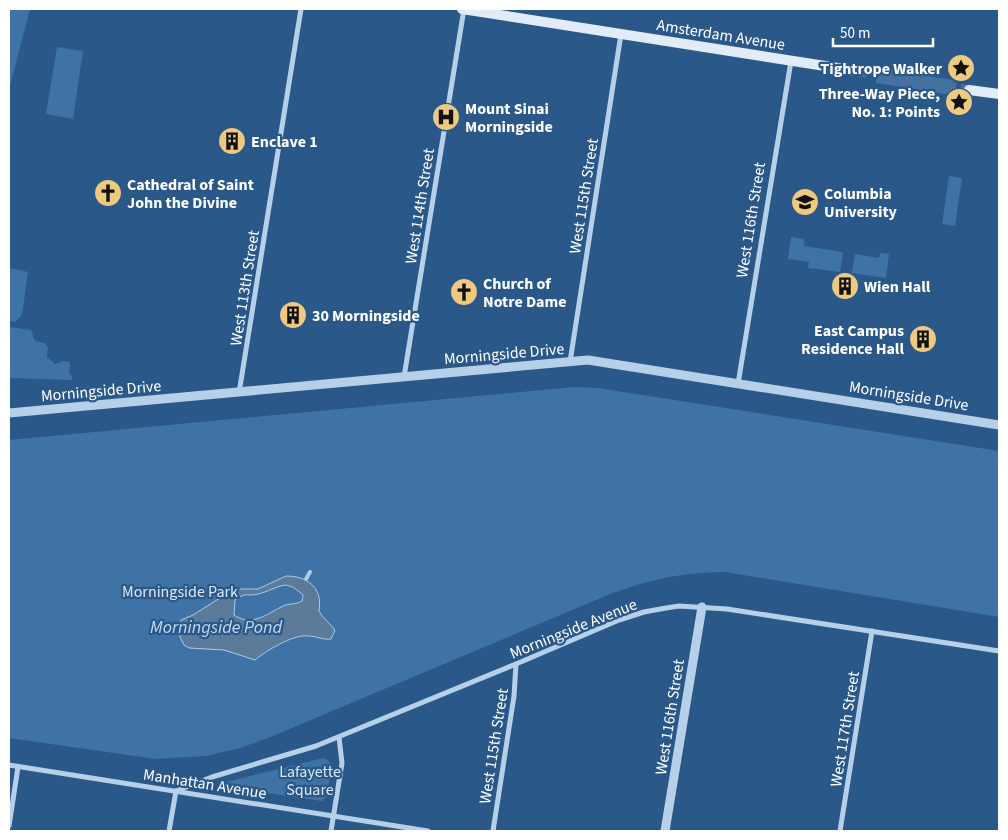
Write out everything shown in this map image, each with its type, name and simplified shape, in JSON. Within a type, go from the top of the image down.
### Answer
[{"type":"main road","name":"Amsterdam Avenue","points":[[463,9],[856,71]]},
{"type":"main road","points":[[969,90],[999,94]]},
{"type":"street","name":"West 113th Street","points":[[239,393],[301,9]]},
{"type":"street","name":"West 114th Street","points":[[404,377],[463,9]]},
{"type":"street","name":"West 115th Street","points":[[570,362],[621,34]]},
{"type":"street","name":"West 116th Street","points":[[738,384],[791,61]]},
{"type":"street","name":"Morningside Drive","points":[[9,414],[570,362],[600,361],[999,425]]},
{"type":"street","name":"West 116th Street","points":[[665,831],[702,607]]},
{"type":"street","name":"Morningside Avenue","points":[[176,791],[212,777],[316,746],[632,616],[666,608],[702,607],[727,609],[999,651]]},
{"type":"street","name":"West 117th Street","points":[[840,831],[872,631]]},
{"type":"street","name":"West 115th Street","points":[[493,831],[517,675],[516,664]]},
{"type":"street","points":[[331,831],[342,763],[339,737]]},
{"type":"street","name":"Manhattan Avenue","points":[[9,765],[428,831]]},
{"type":"street","points":[[9,826],[18,766]]},
{"type":"street","points":[[169,831],[176,791]]},
{"type":"green space","points":[[9,9],[30,9],[9,90]]},
{"type":"green space","points":[[57,47],[83,51],[73,119],[46,114]]},
{"type":"green space","points":[[878,68],[953,80],[951,95],[876,83]]},
{"type":"green space","points":[[949,176],[962,178],[955,226],[942,224]]},
{"type":"green space","points":[[791,237],[804,239],[804,246],[843,252],[840,272],[808,268],[809,262],[788,259]]},
{"type":"green space","points":[[880,253],[889,254],[886,278],[852,273],[855,254],[879,258]]},
{"type":"green space","points":[[9,268],[28,272],[22,315],[15,322],[9,321]]},
{"type":"green space","points":[[9,327],[31,330],[35,341],[45,343],[48,347],[47,357],[55,364],[64,361],[70,362],[69,373],[72,376],[72,380],[10,378]]},
{"type":"green space","name":"Morningside Park","points":[[574,387],[598,388],[999,451],[999,617],[725,572],[679,575],[652,581],[608,595],[268,738],[240,748],[206,756],[156,759],[9,738],[9,440]]},
{"type":"green space","name":"Lafayette Square","points":[[323,758],[328,760],[332,766],[326,797],[322,801],[220,785],[222,783]]},
{"type":"water","name":"Morningside Pond","points":[[286,576],[301,578],[307,581],[319,596],[319,611],[335,630],[331,639],[302,636],[288,640],[255,660],[224,650],[189,648],[184,645],[179,629],[181,620],[193,615],[231,591],[258,589]],"holes":[[[286,585],[293,587],[303,595],[302,601],[285,605],[253,620],[247,620],[234,615],[235,600],[242,596],[254,595]]]},
{"type":"waterway","points":[[306,579],[310,572]]},
{"type":"tunnel","points":[[857,71],[969,90]]},
{"type":"place","name":"Tightrope Walker","points":[[961,68]]},
{"type":"place","name":"Three-Way Piece, No. 1: Points","points":[[959,102]]},
{"type":"place","name":"Mount Sinai Morningside","points":[[446,117]]},
{"type":"place","name":"Enclave 1","points":[[232,141]]},
{"type":"place","name":"Cathedral of Saint John the Divine","points":[[108,193]]},
{"type":"place","name":"Columbia University","points":[[805,202]]},
{"type":"place","name":"Wien Hall","points":[[845,286]]},
{"type":"place","name":"Church of Notre Dame","points":[[464,292]]},
{"type":"place","name":"30 Morningside","points":[[293,315]]},
{"type":"place","name":"East Campus Residence Hall","points":[[923,339]]}]
